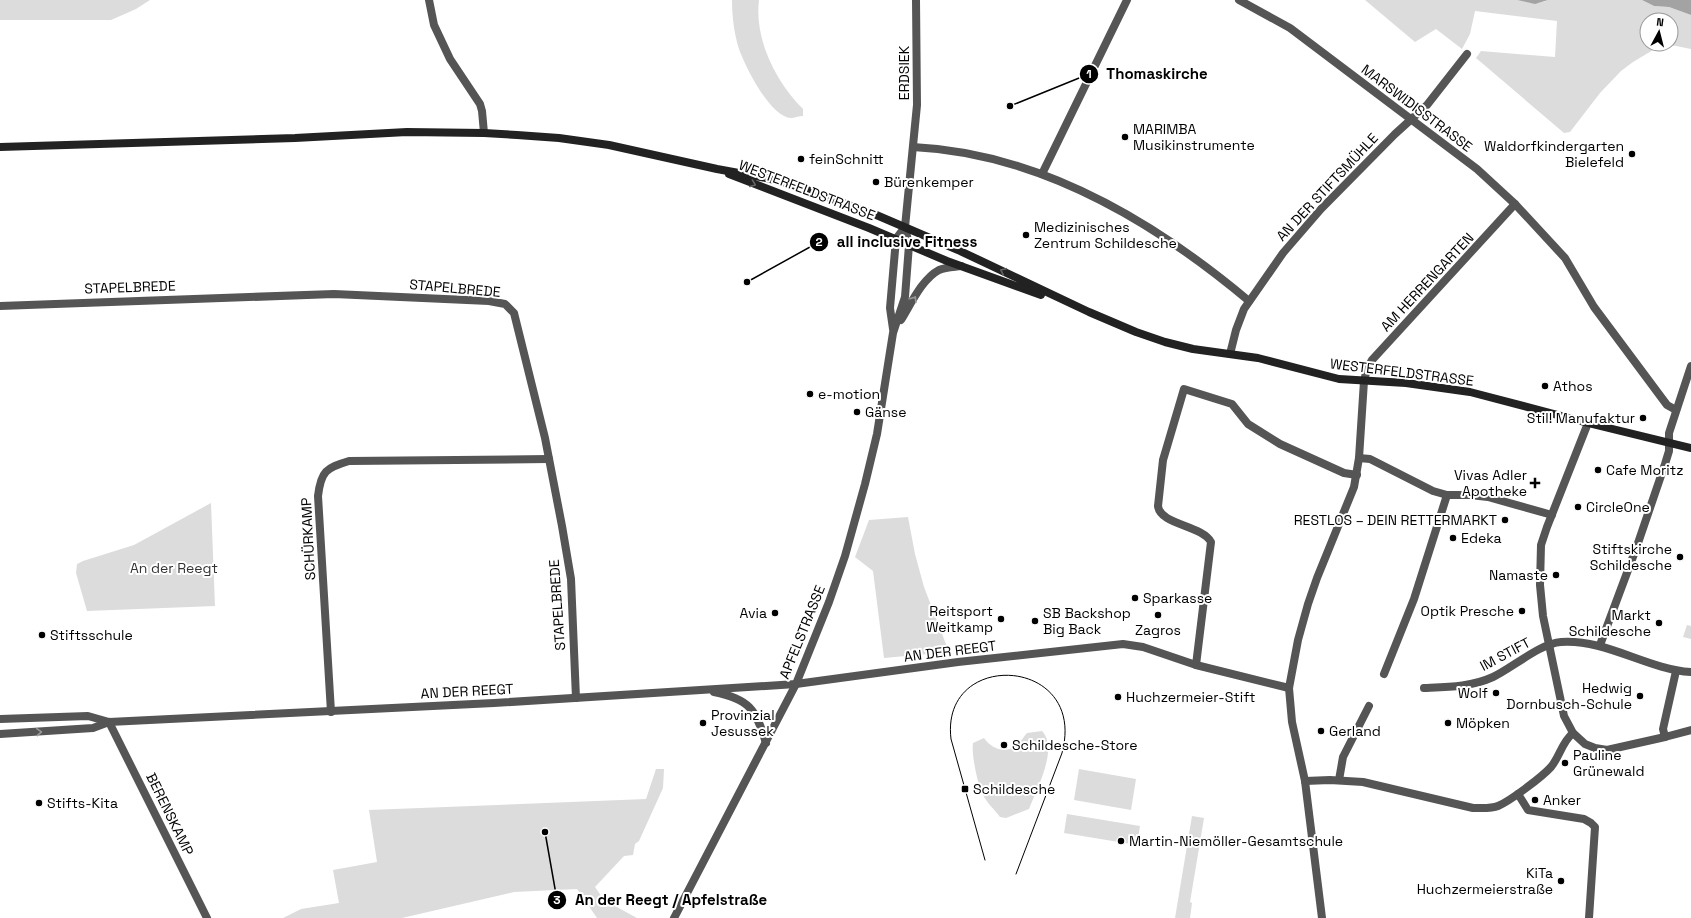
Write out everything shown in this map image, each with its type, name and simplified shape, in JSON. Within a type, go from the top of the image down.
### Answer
[{"type":"main road","name":"WESTERFELDSTRASSE","points":[[0,147],[288,139],[407,132],[484,133],[559,138],[609,145],[717,169],[754,175],[793,185],[874,214],[905,227],[958,250],[1088,312]]},
{"type":"main road","name":"WESTERFELDSTRASSE","points":[[717,169],[961,266],[1166,342],[1193,349],[1258,358],[1339,379],[1406,383],[1470,392],[1588,423],[1669,441],[1691,448]]},
{"type":"street","name":"ERDSIEK","points":[[913,146],[917,90],[916,0]]},
{"type":"street","points":[[1042,174],[1127,0]]},
{"type":"street","name":"MARSWIDISSTRASSE","points":[[1239,0],[1290,28],[1477,169],[1515,204],[1565,258],[1594,307],[1666,405],[1676,410]]},
{"type":"street","points":[[429,1],[434,25],[450,59],[480,104],[484,133]]},
{"type":"street","name":"AN DER STIFTSMÜHLE","points":[[1230,354],[1240,318],[1249,301],[1283,253],[1307,224],[1395,134],[1427,105],[1467,54]]},
{"type":"street","points":[[896,239],[905,227],[913,146],[973,154],[999,160],[1042,174],[1080,190],[1126,213],[1209,269],[1249,301]]},
{"type":"street","name":"AM HERRENGARTEN","points":[[1322,918],[1305,781],[1292,722],[1289,688],[1298,640],[1308,604],[1317,578],[1350,499],[1357,475],[1364,381],[1367,369],[1372,360],[1515,204]]},
{"type":"street","name":"APFELSTRASSE","points":[[674,918],[796,684],[840,569],[866,484],[877,434],[893,332],[905,297],[909,245],[905,227]]},
{"type":"street","name":"APFELSTRASSE","points":[[893,332],[890,308],[896,239]]},
{"type":"street","points":[[893,332],[919,290],[931,276],[939,270],[961,266]]},
{"type":"street","name":"STAPELBREDE","points":[[0,306],[334,294],[489,301],[505,304],[514,313],[545,438],[562,526],[570,579],[576,698]]},
{"type":"street","points":[[1600,645],[1660,479],[1669,451],[1669,433],[1691,366]]},
{"type":"street","points":[[1196,665],[1211,542],[1202,534],[1163,516],[1158,510],[1163,460],[1184,389],[1232,404],[1251,427],[1280,444],[1344,473],[1357,475]]},
{"type":"street","points":[[1588,423],[1541,545],[1543,616],[1564,716],[1573,733],[1585,744],[1595,748],[1607,750],[1691,730]]},
{"type":"street","points":[[1359,458],[1370,459],[1421,486],[1447,495],[1483,496],[1552,515]]},
{"type":"street","name":"SCHÜRKAMP","points":[[331,712],[318,496],[320,480],[331,467],[349,461],[548,459]]},
{"type":"street","points":[[1384,674],[1414,600],[1447,495]]},
{"type":"street","points":[[1549,645],[1560,642],[1600,645],[1676,671],[1691,672]]},
{"type":"street","name":"AN DER REEGT","points":[[109,722],[331,712],[796,684],[958,662],[1123,644],[1143,647],[1196,665],[1289,688]]},
{"type":"street","name":"IM STIFT","points":[[1424,688],[1468,685],[1493,677],[1549,645]]},
{"type":"street","points":[[1665,737],[1663,729],[1676,671]]},
{"type":"street","name":"AN DER REEGT","points":[[705,690],[738,699],[747,704],[759,722],[766,743]]},
{"type":"street","points":[[1339,780],[1343,757],[1369,706]]},
{"type":"street","points":[[0,720],[88,716],[109,722]]},
{"type":"street","points":[[0,734],[93,728],[109,722]]},
{"type":"street","name":"BERENSKAMP","points":[[109,722],[207,918]]},
{"type":"street","points":[[1305,781],[1339,780],[1363,782],[1482,809],[1498,806],[1518,794],[1539,777],[1551,766],[1566,739],[1573,733]]},
{"type":"street","points":[[1518,794],[1528,810],[1584,819],[1595,827],[1589,918]]},
{"type":"green space","points":[[0,0],[150,0],[136,9],[111,20],[0,20]]},
{"type":"green space","points":[[732,0],[759,0],[758,15],[760,30],[769,59],[784,86],[803,109],[803,116],[791,118],[783,115],[775,109],[759,90],[739,49],[732,12]]},
{"type":"green space","points":[[1365,0],[1517,0],[1537,3],[1548,0],[1642,0],[1654,6],[1669,7],[1691,15],[1691,49],[1679,47],[1679,12],[1639,12],[1639,52],[1650,52],[1621,71],[1600,93],[1570,132],[1564,133],[1476,58],[1481,51],[1555,57],[1557,21],[1475,11],[1470,34],[1462,49],[1436,29],[1415,42]]},
{"type":"green space","name":"An der Reegt","points":[[211,503],[215,606],[87,611],[76,573],[77,564],[134,545]]},
{"type":"green space","points":[[908,517],[915,554],[924,587],[949,652],[884,658],[873,571],[855,557],[869,520]]},
{"type":"green space","points":[[1687,625],[1691,626],[1691,639],[1683,637]]},
{"type":"green space","points":[[1042,731],[1047,739],[1047,759],[1041,781],[1029,809],[1006,818],[1000,817],[981,791],[974,762],[973,743],[984,738],[994,747],[1008,750],[1018,744],[1027,733]]},
{"type":"green space","points":[[656,769],[664,769],[663,788],[639,841],[635,844],[633,855],[624,856],[595,887],[604,900],[637,918],[597,918],[577,889],[514,892],[402,918],[283,918],[301,909],[339,903],[333,870],[377,862],[369,810],[646,799]]},
{"type":"green space","points":[[1079,769],[1136,779],[1131,810],[1074,800]]},
{"type":"green space","points":[[1067,814],[1140,826],[1137,845],[1064,833]]},
{"type":"green space","points":[[1192,816],[1204,818],[1190,902],[1192,903],[1190,918],[1175,918]]},
{"type":"shaded area","points":[[1517,0],[1548,0],[1535,4]]},
{"type":"shaded area","points":[[1642,0],[1691,0],[1691,15],[1669,7],[1654,6]]},
{"type":"tram line","points":[[985,860],[951,739],[954,709],[967,689],[988,678],[1012,676],[1035,682],[1054,697],[1064,721],[1062,753],[1016,874]]},
{"type":"place","name":"Thomaskirche","points":[[1010,106]]},
{"type":"place","name":"MARIMBA Musikinstrumente","points":[[1125,137]]},
{"type":"place","name":"Waldorfkindergarten Bielefeld","points":[[1632,154]]},
{"type":"place","name":"feinSchnitt","points":[[801,159]]},
{"type":"place","name":"Bürenkemper","points":[[876,182]]},
{"type":"place","name":"Medizinisches Zentrum Schildesche","points":[[1026,235]]},
{"type":"place","name":"all inclusive Fitness","points":[[747,282]]},
{"type":"place","name":"Athos","points":[[1545,386]]},
{"type":"place","name":"e-motion","points":[[810,394]]},
{"type":"place","name":"Gänse","points":[[857,412]]},
{"type":"place","name":"Stil! Manufaktur","points":[[1643,418]]},
{"type":"place","name":"Cafe Moritz","points":[[1598,470]]},
{"type":"place","name":"Vivas Adler Apotheke","points":[[1535,483]]},
{"type":"place","name":"CircleOne","points":[[1578,507]]},
{"type":"place","name":"RESTLOS – DEIN RETTERMARKT","points":[[1505,520]]},
{"type":"place","name":"Edeka","points":[[1453,538]]},
{"type":"place","name":"Stiftskirche Schildesche","points":[[1680,557]]},
{"type":"place","name":"Namaste","points":[[1556,575]]},
{"type":"place","name":"Sparkasse","points":[[1135,598]]},
{"type":"place","name":"Optik Presche","points":[[1522,611]]},
{"type":"place","name":"Avia","points":[[775,613]]},
{"type":"place","name":"Zagros","points":[[1158,615]]},
{"type":"place","name":"Reitsport Weitkamp","points":[[1001,619]]},
{"type":"place","name":"SB Backshop Big Back","points":[[1035,621]]},
{"type":"place","name":"Markt Schildesche","points":[[1659,623]]},
{"type":"place","name":"Stiftsschule","points":[[42,635]]},
{"type":"place","name":"Wolf","points":[[1496,693]]},
{"type":"place","name":"Hedwig Dornbusch-Schule","points":[[1640,696]]},
{"type":"place","name":"Huchzermeier-Stift","points":[[1118,697]]},
{"type":"place","name":"Provinzial Jesussek","points":[[703,723]]},
{"type":"place","name":"Möpken","points":[[1448,723]]},
{"type":"place","name":"Gerland","points":[[1321,731]]},
{"type":"place","name":"Schildesche-Store","points":[[1004,745]]},
{"type":"place","name":"Pauline Grünewald","points":[[1565,763]]},
{"type":"place","name":"Schildesche","points":[[965,789]]},
{"type":"place","name":"Anker","points":[[1535,800]]},
{"type":"place","name":"Stifts-Kita","points":[[39,803]]},
{"type":"place","name":"An der Reegt / Apfelstraße","points":[[545,832]]},
{"type":"place","name":"Martin-Niemöller-Gesamtschule","points":[[1121,841]]},
{"type":"place","name":"KiTa Huchzermeierstraße","points":[[1561,881]]}]
